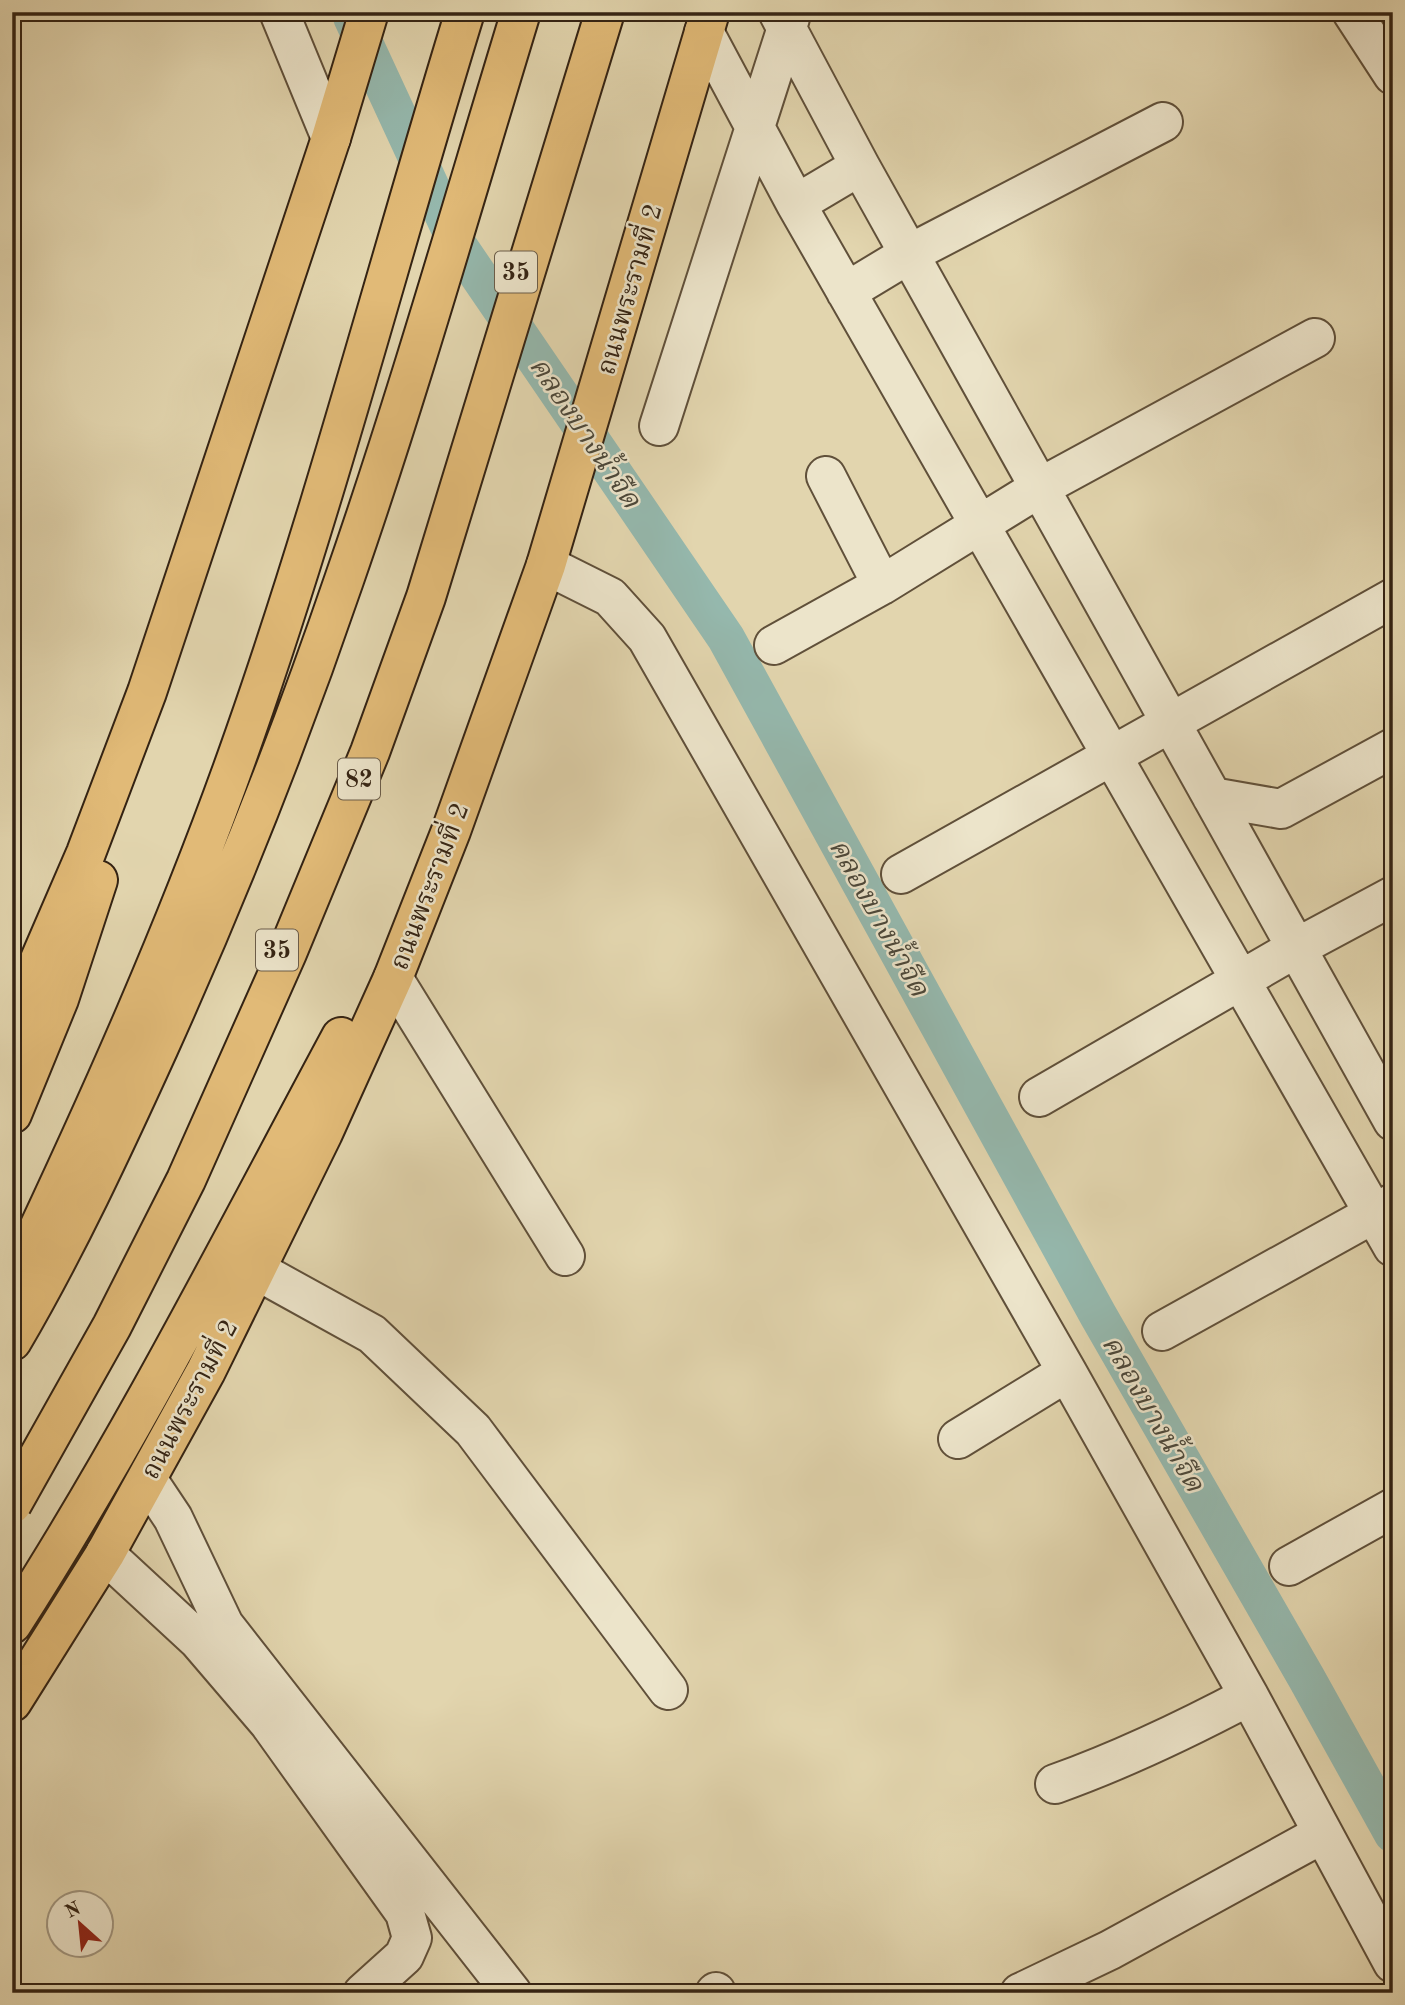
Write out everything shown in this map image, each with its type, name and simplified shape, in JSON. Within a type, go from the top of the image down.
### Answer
[{"type":"main road","points":[[12,1024],[86,853],[147,692],[331,138],[369,12]]},
{"type":"main road","points":[[12,1285],[92,1117],[167,942],[245,734],[312,528],[465,12]]},
{"type":"main road","points":[[12,1341],[131,1110],[207,942],[277,764],[344,581],[521,12]]},
{"type":"main road","name":"35","points":[[12,1513],[120,1321],[188,1165],[398,649],[488,364],[594,12]]},
{"type":"main road","name":"82","points":[[12,1504],[112,1326],[186,1180],[287,953],[370,752],[426,597],[605,12]]},
{"type":"main road","name":"ถนนพระรามที่ 2","points":[[12,1702],[105,1554],[147,1479],[256,1270],[323,1133],[393,978],[451,831],[546,565],[707,22]]},
{"type":"main road","points":[[12,1114],[59,999],[94,894],[147,692]]},
{"type":"main road","points":[[12,1625],[90,1496],[176,1342],[451,831]]},
{"type":"street","points":[[279,12],[331,138]]},
{"type":"street","points":[[1352,12],[1393,75]]},
{"type":"street","points":[[659,426],[756,125],[785,18]]},
{"type":"street","points":[[785,18],[860,166],[1393,1121]]},
{"type":"street","points":[[707,22],[796,204],[1241,981],[1384,1209],[1393,1247]]},
{"type":"street","points":[[846,292],[909,254],[1163,122]]},
{"type":"street","points":[[796,204],[860,166]]},
{"type":"street","points":[[774,645],[882,584],[1039,488],[1315,338]]},
{"type":"street","points":[[826,476],[882,584]]},
{"type":"street","points":[[546,565],[610,597],[647,638],[1067,1372],[1249,1696],[1393,1962]]},
{"type":"street","points":[[901,874],[1393,598]]},
{"type":"street","points":[[1212,797],[1281,809],[1393,748]]},
{"type":"street","points":[[1039,1097],[1296,948],[1393,896]]},
{"type":"street","points":[[393,978],[565,1256]]},
{"type":"street","points":[[1162,1331],[1384,1209]]},
{"type":"street","points":[[256,1270],[373,1334],[473,1430],[667,1690]]},
{"type":"street","points":[[958,1439],[1067,1372]]},
{"type":"street","points":[[147,1479],[173,1518],[224,1625],[512,1993]]},
{"type":"street","points":[[1289,1566],[1393,1508]]},
{"type":"street","points":[[105,1554],[198,1640],[260,1713],[405,1913],[412,1938],[404,1956],[363,1993]]},
{"type":"street","points":[[1055,1784],[1113,1763],[1178,1734],[1249,1696]]},
{"type":"street","points":[[1020,1993],[1110,1950],[1322,1834]]},
{"type":"waterway","name":"คลองบางน้ำจืด","points":[[352,17],[457,244],[726,638],[1098,1315],[1393,1834]]}]
